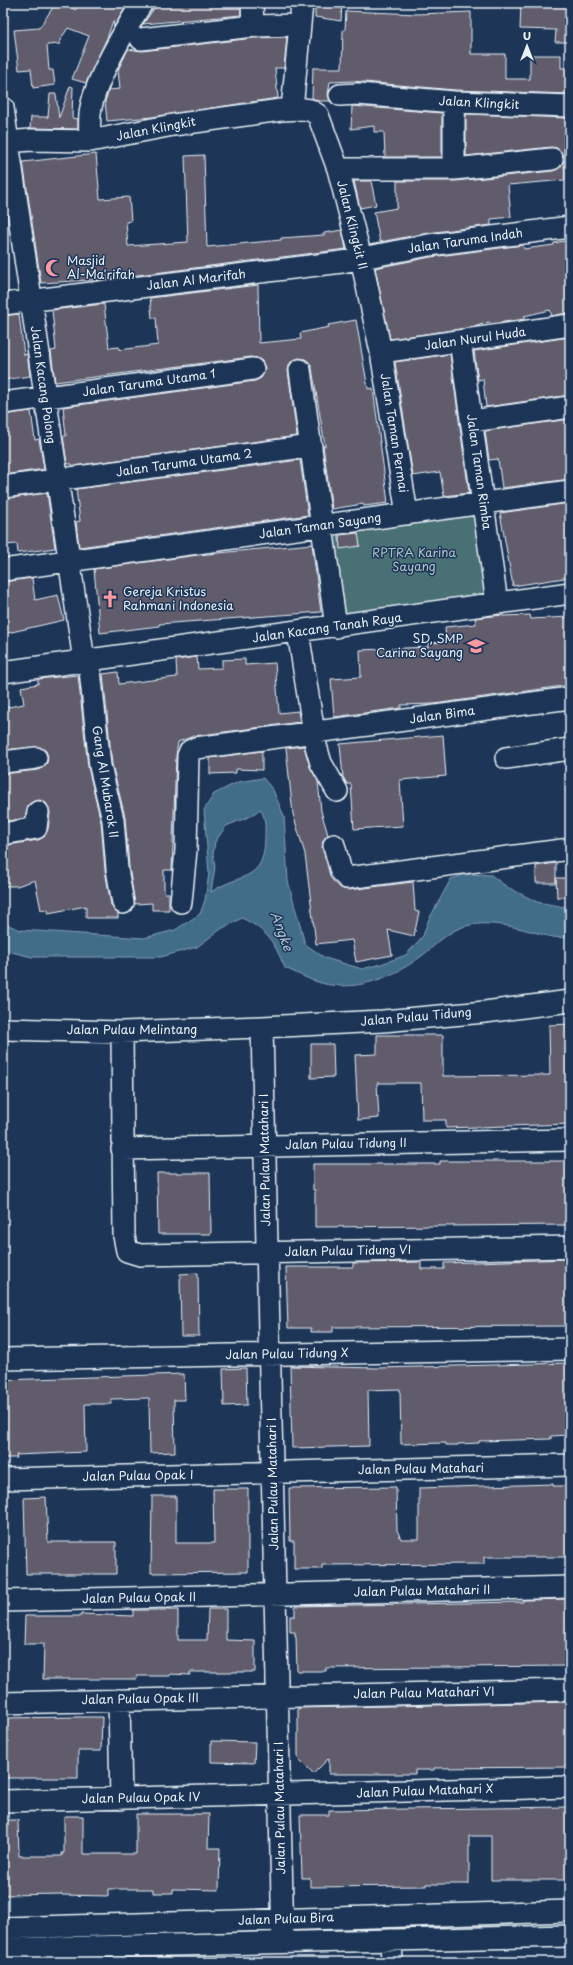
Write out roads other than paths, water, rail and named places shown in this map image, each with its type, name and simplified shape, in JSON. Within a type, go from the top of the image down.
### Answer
[{"type":"street","points":[[90,141],[90,113],[93,99],[108,61],[142,3]]},
{"type":"street","points":[[252,3],[253,26]]},
{"type":"street","points":[[298,109],[299,25],[302,3]]},
{"type":"street","points":[[141,39],[253,26],[299,25]]},
{"type":"street","name":"Jalan Klingkit","points":[[340,95],[358,94],[454,102],[570,106]]},
{"type":"street","points":[[454,102],[454,169]]},
{"type":"street","name":"Jalan Kacang Polong","points":[[3,108],[8,142],[10,204],[31,300],[69,560],[86,660]]},
{"type":"street","name":"Jalan Klingkit","points":[[8,142],[31,140],[90,141],[173,125],[298,109]]},
{"type":"street","name":"Jalan Klingkit II","points":[[298,109],[310,110],[318,115],[338,169],[361,258],[381,352]]},
{"type":"street","points":[[338,169],[454,169],[552,159]]},
{"type":"street","name":"Jalan Taruma Indah","points":[[361,258],[429,245],[570,227]]},
{"type":"street","name":"Jalan Al Marifah","points":[[3,304],[361,258]]},
{"type":"street","name":"Jalan Nurul Huda","points":[[381,352],[570,325]]},
{"type":"street","name":"Jalan Taman Rimba","points":[[460,341],[497,603]]},
{"type":"street","name":"Jalan Taman Permai","points":[[381,352],[407,514]]},
{"type":"street","name":"Jalan Taruma Utama 1","points":[[3,403],[253,369]]},
{"type":"street","points":[[300,370],[336,627]]},
{"type":"street","points":[[472,421],[570,407]]},
{"type":"street","name":"Jalan Taruma Utama 2","points":[[3,487],[311,446]]},
{"type":"street","name":"Jalan Taman Sayang","points":[[3,570],[570,491]]},
{"type":"street","name":"Jalan Kacang Tanah Raya","points":[[3,672],[570,594]]},
{"type":"street","points":[[298,632],[314,732],[321,763],[337,791]]},
{"type":"street","name":"Gang Al Mubarok II","points":[[86,660],[100,766],[113,820],[118,879],[123,903]]},
{"type":"street","name":"Jalan Bima","points":[[181,902],[186,850],[188,756],[190,751],[196,748],[570,698]]},
{"type":"street","points":[[506,758],[570,749]]},
{"type":"street","points":[[3,762],[36,758]]},
{"type":"street","points":[[3,834],[36,828],[38,812]]},
{"type":"street","points":[[334,845],[341,872],[347,878],[570,849]]},
{"type":"street","name":"Jalan Pulau Tidung","points":[[262,1027],[383,1021],[485,1012],[570,1001]]},
{"type":"street","name":"Jalan Pulau Melintang","points":[[3,1029],[122,1032],[262,1027]]},
{"type":"street","name":"Jalan Pulau Matahari I","points":[[262,1027],[283,1942]]},
{"type":"street","points":[[122,1032],[122,1148]]},
{"type":"street","name":"Jalan Pulau Tidung II","points":[[122,1148],[570,1140]]},
{"type":"street","name":"Jalan Pulau Tidung VI","points":[[122,1148],[124,1236],[127,1251],[140,1255],[570,1247]]},
{"type":"street","name":"Jalan Pulau Tidung X","points":[[3,1359],[570,1349]]},
{"type":"street","name":"Jalan Pulau Matahari","points":[[272,1473],[570,1465]]},
{"type":"street","name":"Jalan Pulau Opak I","points":[[3,1479],[272,1473]]},
{"type":"street","name":"Jalan Pulau Matahari II","points":[[275,1594],[570,1587]]},
{"type":"street","name":"Jalan Pulau Opak II","points":[[3,1601],[275,1594]]},
{"type":"street","name":"Jalan Pulau Matahari VI","points":[[277,1696],[570,1690]]},
{"type":"street","name":"Jalan Pulau Opak III","points":[[3,1703],[277,1696]]},
{"type":"street","points":[[118,1700],[121,1798]]},
{"type":"street","name":"Jalan Pulau Matahari X","points":[[280,1795],[570,1787]]},
{"type":"street","name":"Jalan Pulau Opak IV","points":[[3,1802],[280,1795]]},
{"type":"street","name":"Jalan Pulau Bira","points":[[3,1928],[570,1911]]},
{"type":"street","name":"Jalan Pulau Bira","points":[[3,1949],[570,1936]]},
{"type":"street","points":[[391,1940],[392,1962]]},
{"type":"water","name":"Angke","points":[[263,778],[273,790],[284,816],[288,881],[305,944],[325,958],[362,969],[406,955],[423,936],[428,921],[451,879],[466,874],[491,875],[507,887],[537,902],[570,908],[570,936],[558,938],[496,924],[466,926],[448,934],[423,955],[401,970],[375,981],[348,986],[335,986],[321,983],[285,968],[269,938],[258,928],[242,918],[221,929],[197,947],[161,957],[32,957],[3,950],[3,923],[21,930],[144,938],[175,930],[200,914],[205,900],[209,873],[204,810],[214,794],[238,782]],"holes":[[[260,809],[265,822],[264,851],[261,862],[256,869],[249,874],[211,892],[215,867],[213,854],[215,842],[226,826],[251,816]]]},
{"type":"place","name":"Masjid Al-Ma'rifah","points":[[54,268]]},
{"type":"place","name":"Gereja Kristus Rahmani Indonesia","points":[[110,599]]},
{"type":"place","name":"SD, SMP Carina Sayang","points":[[476,646]]},
{"type":"park label","name":"RPTRA Karina Sayang","points":[[414,560]]}]
